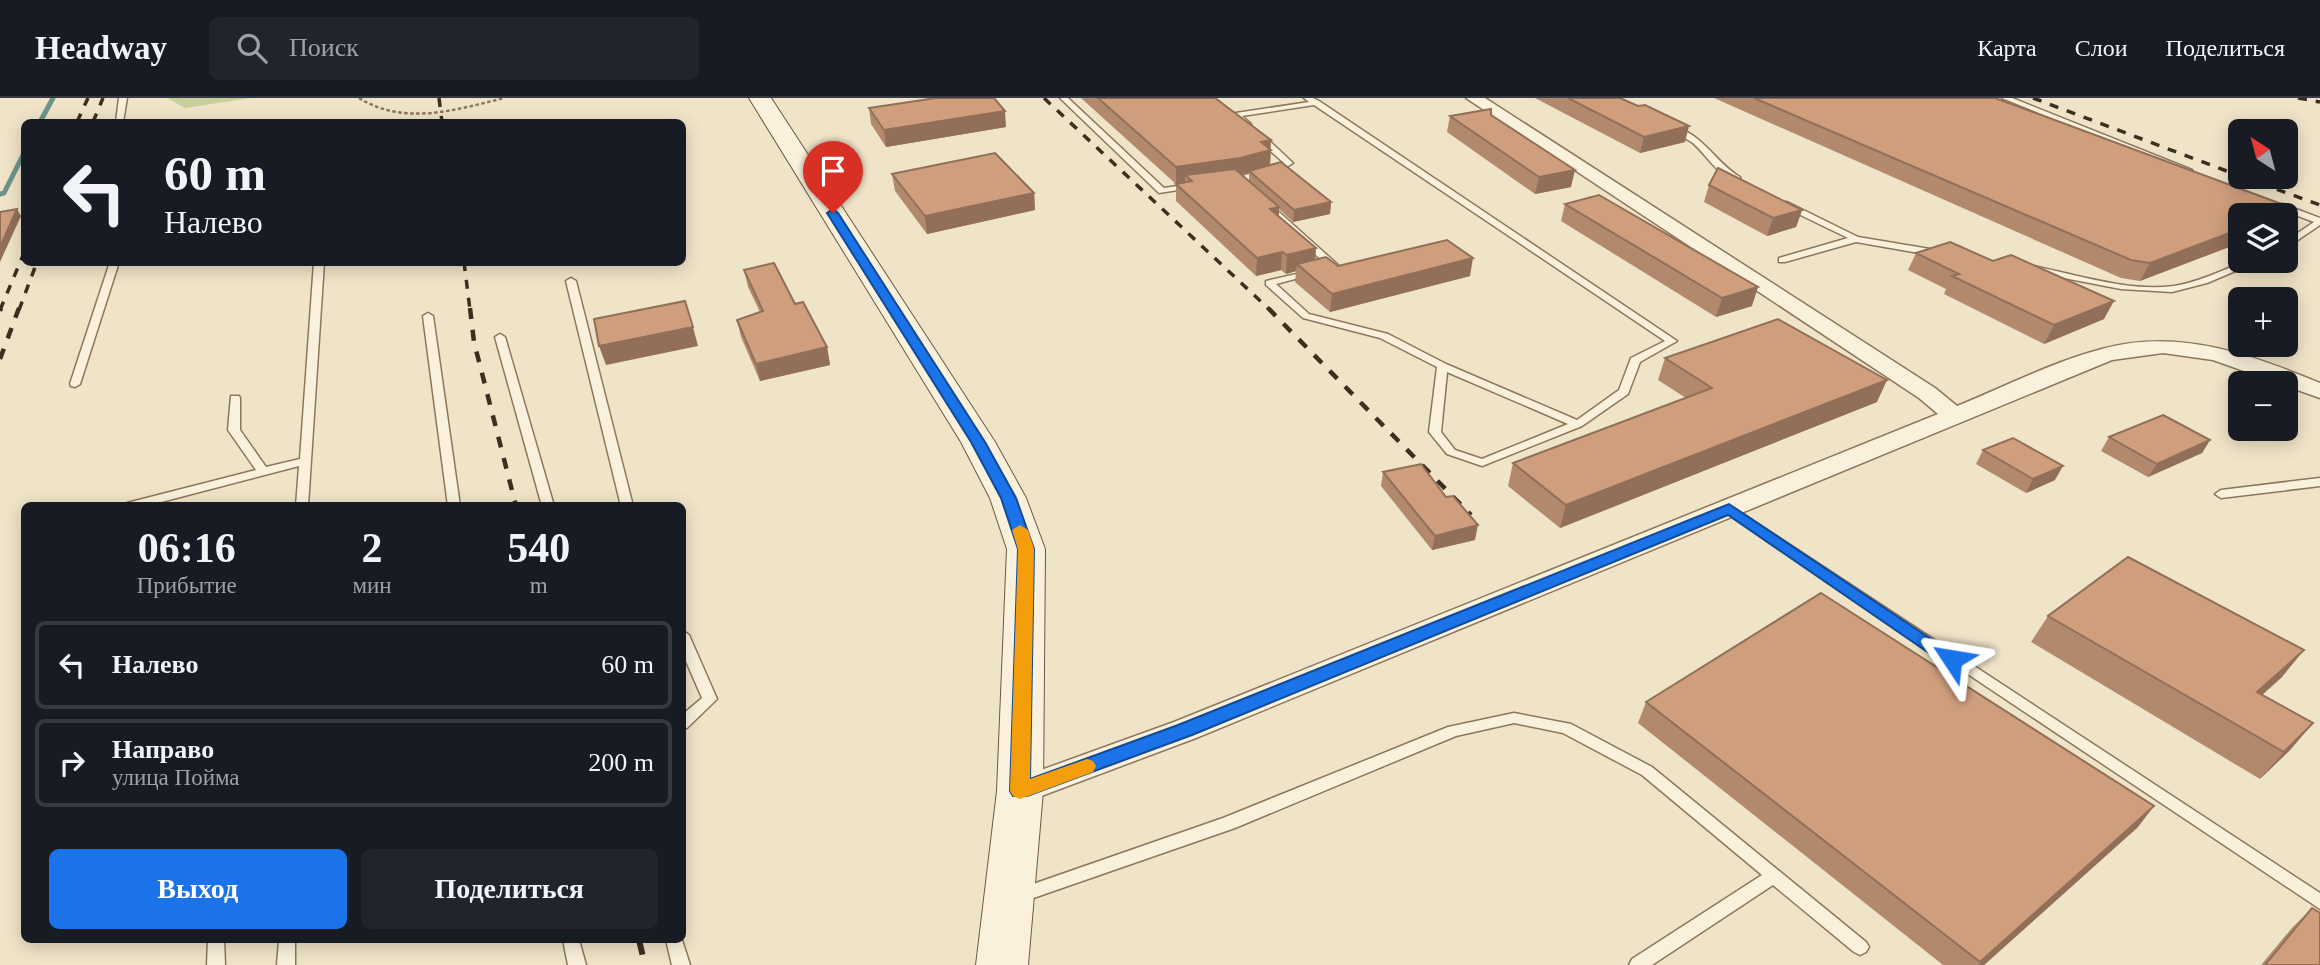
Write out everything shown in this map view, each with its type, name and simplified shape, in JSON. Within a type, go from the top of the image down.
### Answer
[{"type":"main road","points":[[760,98],[978,442],[1008,498],[1026,549],[1020,791],[1002,965]]},
{"type":"street","points":[[1474,98],[1905,378],[1954,416]]},
{"type":"street","points":[[1020,791],[1185,730],[2105,354],[2136,346],[2168,345],[2203,349],[2241,359],[2320,391]]},
{"type":"lane","points":[[120,119],[123,98]]},
{"type":"lane","points":[[1064,98],[1162,191],[1200,185]]},
{"type":"lane","points":[[2006,98],[2198,173]]},
{"type":"lane","points":[[1225,181],[1275,170],[1289,163],[1232,112],[1312,101],[1672,341],[1635,360],[1624,392],[1578,424],[1482,463],[1451,452],[1435,432],[1442,366]]},
{"type":"lane","points":[[1656,122],[1693,140],[1728,174],[1751,186]]},
{"type":"lane","points":[[1237,180],[1247,188]]},
{"type":"lane","points":[[1257,197],[1335,267],[1269,283],[1306,316],[1384,335],[1442,366],[1578,424]]},
{"type":"lane","points":[[1774,198],[1856,240],[1951,255]]},
{"type":"lane","points":[[2298,213],[2320,221],[2298,237]]},
{"type":"lane","points":[[1782,260],[1856,240]]},
{"type":"lane","points":[[75,384],[114,266]]},
{"type":"lane","points":[[302,502],[320,266]]},
{"type":"lane","points":[[2018,267],[2139,287],[2170,289],[2192,285],[2228,271]]},
{"type":"lane","points":[[570,281],[627,502]]},
{"type":"lane","points":[[428,316],[453,502]]},
{"type":"lane","points":[[500,337],[547,502]]},
{"type":"lane","points":[[235,398],[234,430],[263,471]]},
{"type":"lane","points":[[146,502],[304,461]]},
{"type":"lane","points":[[2221,494],[2320,482]]},
{"type":"lane","points":[[1729,509],[2320,902]]},
{"type":"lane","points":[[686,644],[710,699],[686,720]]},
{"type":"lane","points":[[1009,899],[1229,823],[1452,731],[1514,718],[1566,728],[1647,771],[1860,947]]},
{"type":"lane","points":[[1638,965],[1774,876]]},
{"type":"lane","points":[[216,943],[216,965]]},
{"type":"lane","points":[[286,965],[287,943]]},
{"type":"lane","points":[[572,943],[577,965]]},
{"type":"lane","points":[[675,943],[681,965]]},
{"type":"path","points":[[359,98],[388,112],[425,113],[454,111],[504,98]]},
{"type":"green space","points":[[167,98],[251,98],[185,108]]},
{"type":"building","points":[[936,98],[994,98],[1005,111],[884,130],[869,108]]},
{"type":"building","points":[[1098,98],[1215,98],[1271,140],[1261,142],[1271,150],[1240,158],[1176,167]]},
{"type":"building","points":[[1568,98],[1620,98],[1638,106],[1645,105],[1689,126],[1644,137]]},
{"type":"building","points":[[1754,98],[1995,98],[2228,184],[2228,189],[2241,189],[2279,203],[2228,203],[2228,234],[2150,263],[2131,260]]},
{"type":"building","points":[[1491,109],[1491,115],[1575,170],[1539,177],[1450,116]]},
{"type":"building","points":[[995,153],[1034,193],[925,216],[892,174]]},
{"type":"building","points":[[1281,162],[1331,202],[1294,210],[1249,171]]},
{"type":"building","points":[[1718,168],[1802,210],[1773,218],[1709,185]]},
{"type":"building","points":[[1235,169],[1279,207],[1270,209],[1316,248],[1257,258],[1176,184],[1192,181],[1185,175]]},
{"type":"building","points":[[1599,195],[1758,287],[1722,298],[1565,204]]},
{"type":"building","points":[[17,209],[0,247],[0,212]]},
{"type":"building","points":[[1447,240],[1473,258],[1332,294],[1297,264],[1326,257],[1338,266]]},
{"type":"building","points":[[1950,242],[1993,261],[2011,255],[2114,301],[2054,325],[1952,276],[1959,274],[1916,253]]},
{"type":"building","points":[[774,263],[795,304],[803,302],[827,347],[756,364],[737,320],[763,311],[744,270]]},
{"type":"building","points":[[685,301],[693,327],[599,346],[594,319]]},
{"type":"building","points":[[1778,319],[1887,380],[1566,505],[1513,463],[1712,388],[1665,358]]},
{"type":"building","points":[[2163,415],[2210,440],[2157,464],[2109,437]]},
{"type":"building","points":[[2013,438],[2063,466],[2033,479],[1983,450]]},
{"type":"building","points":[[1421,464],[1446,497],[1453,496],[1478,525],[1435,536],[1383,472]]},
{"type":"building","points":[[2128,557],[2304,650],[2257,692],[2313,723],[2284,752],[2048,616]]},
{"type":"building","points":[[1821,593],[2154,806],[1980,962],[1646,702]]},
{"type":"building","points":[[2312,908],[2320,913],[2320,965],[2265,965]]},
{"type":"waterway","points":[[42,119],[53,98]]},
{"type":"waterway","points":[[0,194],[4,193],[21,159]]},
{"type":"railway","points":[[78,119],[88,98]]},
{"type":"railway","points":[[94,119],[103,98]]},
{"type":"railway","points":[[439,98],[442,119]]},
{"type":"railway","points":[[1044,98],[1270,310]]},
{"type":"railway","points":[[2033,98],[2228,171]]},
{"type":"railway","points":[[2298,98],[2320,102]]},
{"type":"railway","points":[[2276,189],[2320,205]]},
{"type":"railway","points":[[0,310],[21,260]]},
{"type":"railway","points":[[19,310],[36,266]]},
{"type":"railway","points":[[464,266],[470,310]]},
{"type":"railway","points":[[0,359],[19,308]]},
{"type":"railway","points":[[470,308],[474,342],[515,502]]},
{"type":"railway","points":[[1270,310],[1471,515]]},
{"type":"railway","points":[[640,943],[645,965]]},
{"type":"slow traffic","points":[[1020,530],[1026,549],[1020,791],[1087,766]]},
{"type":"route","points":[[833,213],[978,442],[1008,498],[1026,549],[1020,791],[1185,730],[1729,509],[1952,659]]}]
